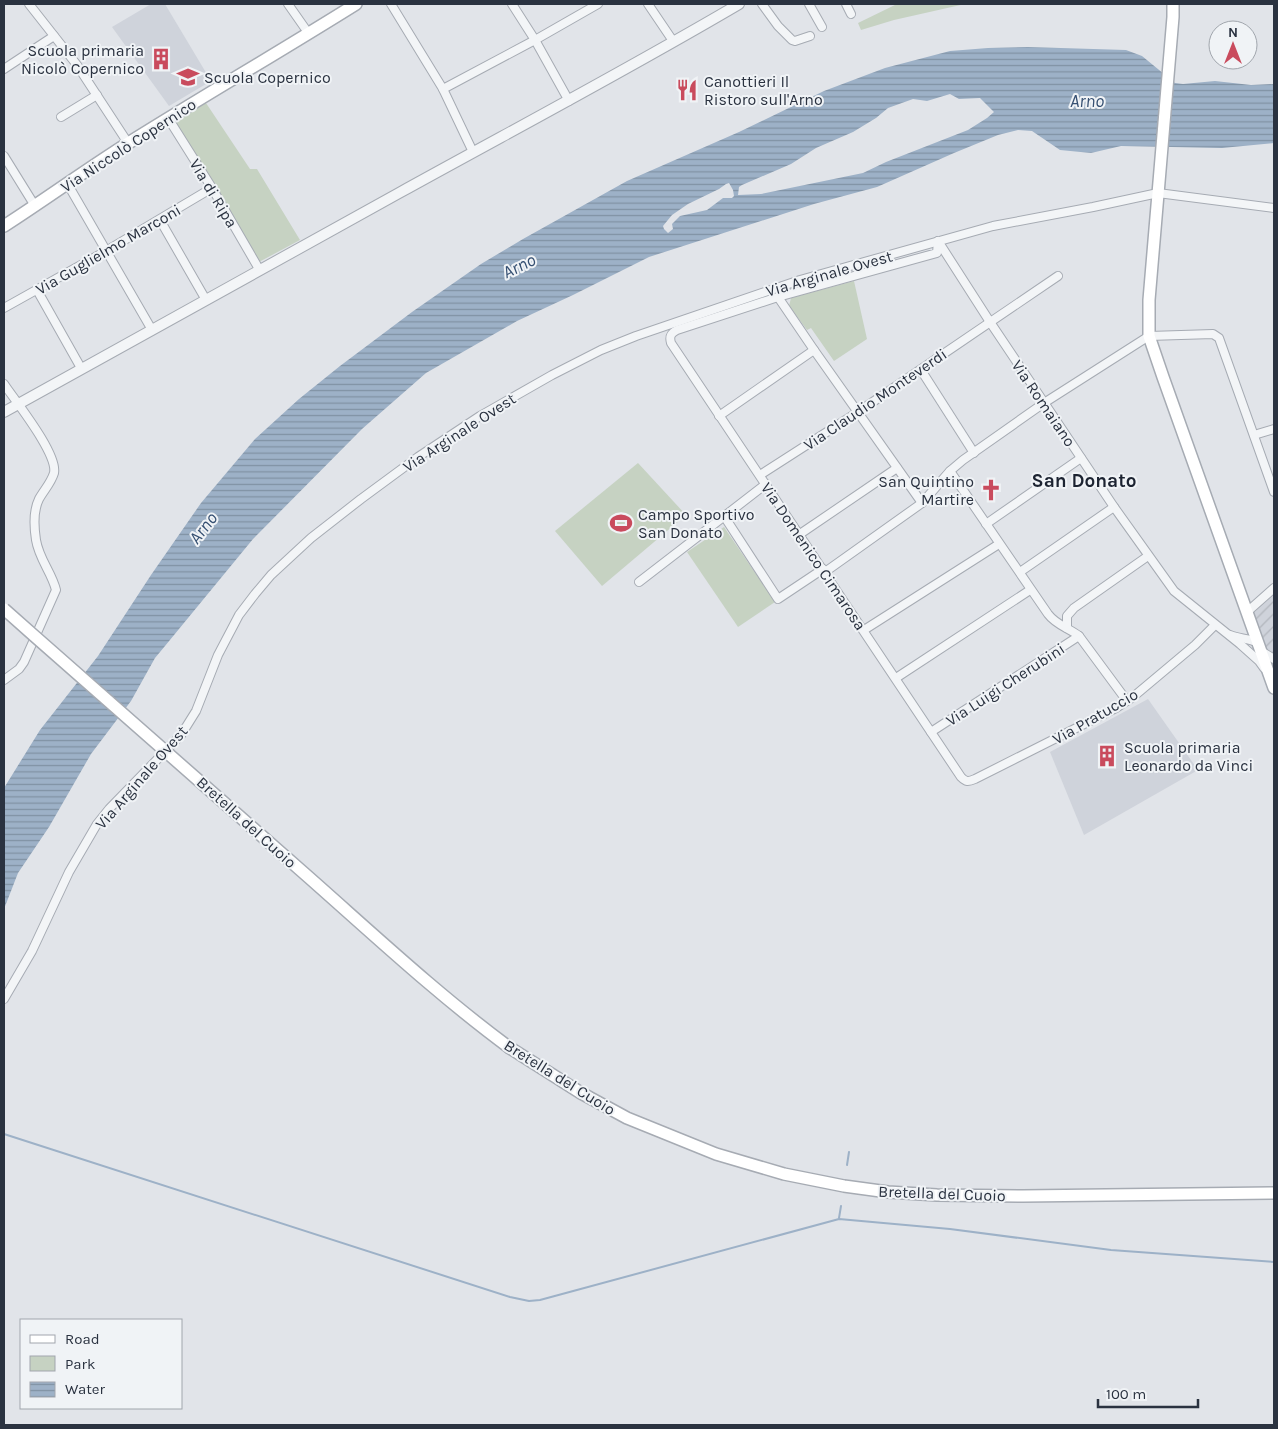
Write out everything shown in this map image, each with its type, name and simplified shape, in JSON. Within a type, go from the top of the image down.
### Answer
[{"type":"main road","name":"Via Niccolò Copernico","points":[[4,226],[128,143],[356,4]]},
{"type":"main road","points":[[1173,4],[1149,300],[1149,336],[1274,688]]},
{"type":"main road","name":"Bretella del Cuoio","points":[[4,609],[482,1028],[510,1048],[627,1118],[716,1154],[784,1174],[844,1186],[888,1192],[937,1195],[1023,1196],[1271,1193]]},
{"type":"street","points":[[30,4],[77,65],[128,143]]},
{"type":"street","points":[[288,4],[309,34]]},
{"type":"street","points":[[391,4],[443,89],[473,152]]},
{"type":"street","points":[[512,4],[535,40],[569,101]]},
{"type":"street","points":[[443,89],[598,4]]},
{"type":"street","points":[[648,4],[673,41]]},
{"type":"street","points":[[4,412],[260,269],[569,101],[738,4]]},
{"type":"street","points":[[762,4],[778,26],[792,40],[810,36]]},
{"type":"street","points":[[809,4],[822,27]]},
{"type":"street","points":[[846,4],[852,14]]},
{"type":"street","points":[[4,69],[54,36]]},
{"type":"street","points":[[61,117],[97,95]]},
{"type":"street","name":"Via di Ripa","points":[[168,118],[260,269]]},
{"type":"street","points":[[4,156],[36,206]]},
{"type":"street","points":[[67,183],[152,330]]},
{"type":"street","name":"Via Guglielmo Marconi","points":[[4,308],[160,220],[212,188]]},
{"type":"street","name":"Via Arginale Ovest","points":[[4,1000],[32,951],[69,872],[98,824],[109,809],[182,735],[196,711],[218,655],[239,615],[255,594],[271,575],[311,538],[411,462],[480,416],[552,375],[601,350],[636,336],[800,280],[993,226],[1158,193],[1274,208]]},
{"type":"street","points":[[160,220],[206,300]]},
{"type":"street","points":[[922,503],[778,297],[938,253],[938,242]]},
{"type":"street","name":"Via Romaiano","points":[[938,242],[1114,507],[1174,591],[1224,632],[1239,641],[1269,674]]},
{"type":"street","name":"Via Claudio Monteverdi","points":[[760,475],[921,370],[1058,276]]},
{"type":"street","points":[[37,290],[81,368]]},
{"type":"street","name":"Via Domenico Cimarosa","points":[[778,297],[677,330],[670,335],[671,343],[961,777]]},
{"type":"street","points":[[724,516],[778,599],[824,571],[922,503],[950,470],[1044,403],[1149,336],[1213,334],[1219,338],[1274,492]]},
{"type":"street","points":[[719,416],[814,350]]},
{"type":"street","points":[[921,370],[974,453]]},
{"type":"street","points":[[4,384],[35,429],[51,455],[54,464],[54,472],[50,482],[34,511],[36,541],[41,559],[55,584],[56,590],[24,662],[19,670],[4,680]]},
{"type":"street","points":[[1254,435],[1274,429]]},
{"type":"street","points":[[986,524],[1081,458]]},
{"type":"street","points":[[800,534],[898,469]]},
{"type":"street","points":[[950,470],[1020,572],[1030,590],[1053,621],[1079,636],[1127,701]]},
{"type":"street","points":[[639,582],[766,484]]},
{"type":"street","points":[[1020,572],[1114,507]]},
{"type":"street","points":[[864,630],[999,544]]},
{"type":"street","points":[[1067,628],[1069,612],[1148,556]]},
{"type":"street","points":[[1239,641],[1247,631],[1249,615],[1274,588]]},
{"type":"street","points":[[896,678],[1030,590]]},
{"type":"street","name":"Via Pratuccio","points":[[961,777],[964,781],[968,782],[975,780],[1065,735],[1127,701],[1195,645],[1215,625]]},
{"type":"street","name":"Via Luigi Cherubini","points":[[931,732],[1079,636]]},
{"type":"street","points":[[1239,641],[1253,640],[1274,659]]},
{"type":"shaded area","points":[[151,4],[165,4],[211,81],[169,106],[112,27]]},
{"type":"shaded area","points":[[1274,591],[1274,668],[1252,608]]},
{"type":"shaded area","points":[[1148,699],[1198,770],[1084,835],[1050,752]]},
{"type":"green space","points":[[897,4],[965,4],[894,20],[861,30],[858,23]]},
{"type":"green space","points":[[206,103],[250,169],[257,169],[300,240],[259,262],[175,122]]},
{"type":"green space","points":[[854,281],[867,339],[834,361],[811,328],[807,330],[789,306],[791,298]]},
{"type":"green space","name":"Campo Sportivo San Donato","points":[[638,463],[686,515],[602,586],[555,531]]},
{"type":"green space","points":[[724,527],[775,602],[738,627],[687,552]]},
{"type":"water","name":"Arno","points":[[1028,47],[1126,50],[1142,56],[1175,83],[1215,81],[1251,85],[1274,84],[1274,143],[1222,148],[1121,146],[1091,153],[1060,150],[1032,131],[1018,130],[998,135],[877,187],[814,204],[649,257],[517,321],[426,373],[362,429],[253,539],[155,658],[131,701],[91,754],[49,827],[18,873],[4,909],[4,788],[40,730],[98,656],[201,503],[255,439],[299,399],[412,312],[481,264],[627,181],[739,132],[824,91],[885,68],[950,51]],"holes":[[[950,94],[959,99],[980,98],[994,112],[968,130],[863,173],[761,194],[738,195],[739,187],[742,185],[791,164],[816,148],[853,132],[888,108],[913,99],[927,101]],[[729,183],[733,190],[734,196],[732,198],[723,198],[707,210],[680,216],[672,224],[673,229],[668,233],[664,229],[663,226],[672,215],[688,204]]]},
{"type":"waterway","points":[[4,1134],[510,1297],[529,1301],[540,1300],[839,1219],[950,1229],[1111,1250],[1274,1262]]},
{"type":"waterway","points":[[847,1165],[849,1152]]},
{"type":"waterway","points":[[839,1218],[841,1206]]},
{"type":"place","name":"Scuola primaria Nicolò Copernico","points":[[161,59]]},
{"type":"place","name":"Scuola Copernico","points":[[188,77]]},
{"type":"place","name":"Canottieri Il Ristoro sull'Arno","points":[[687,90]]},
{"type":"place","name":"San Quintino Martire","points":[[991,490]]},
{"type":"place","name":"Campo Sportivo San Donato","points":[[621,523]]},
{"type":"place","name":"Scuola primaria Leonardo da Vinci","points":[[1107,756]]},
{"type":"district","name":"San Donato","points":[[1084,480]]}]
